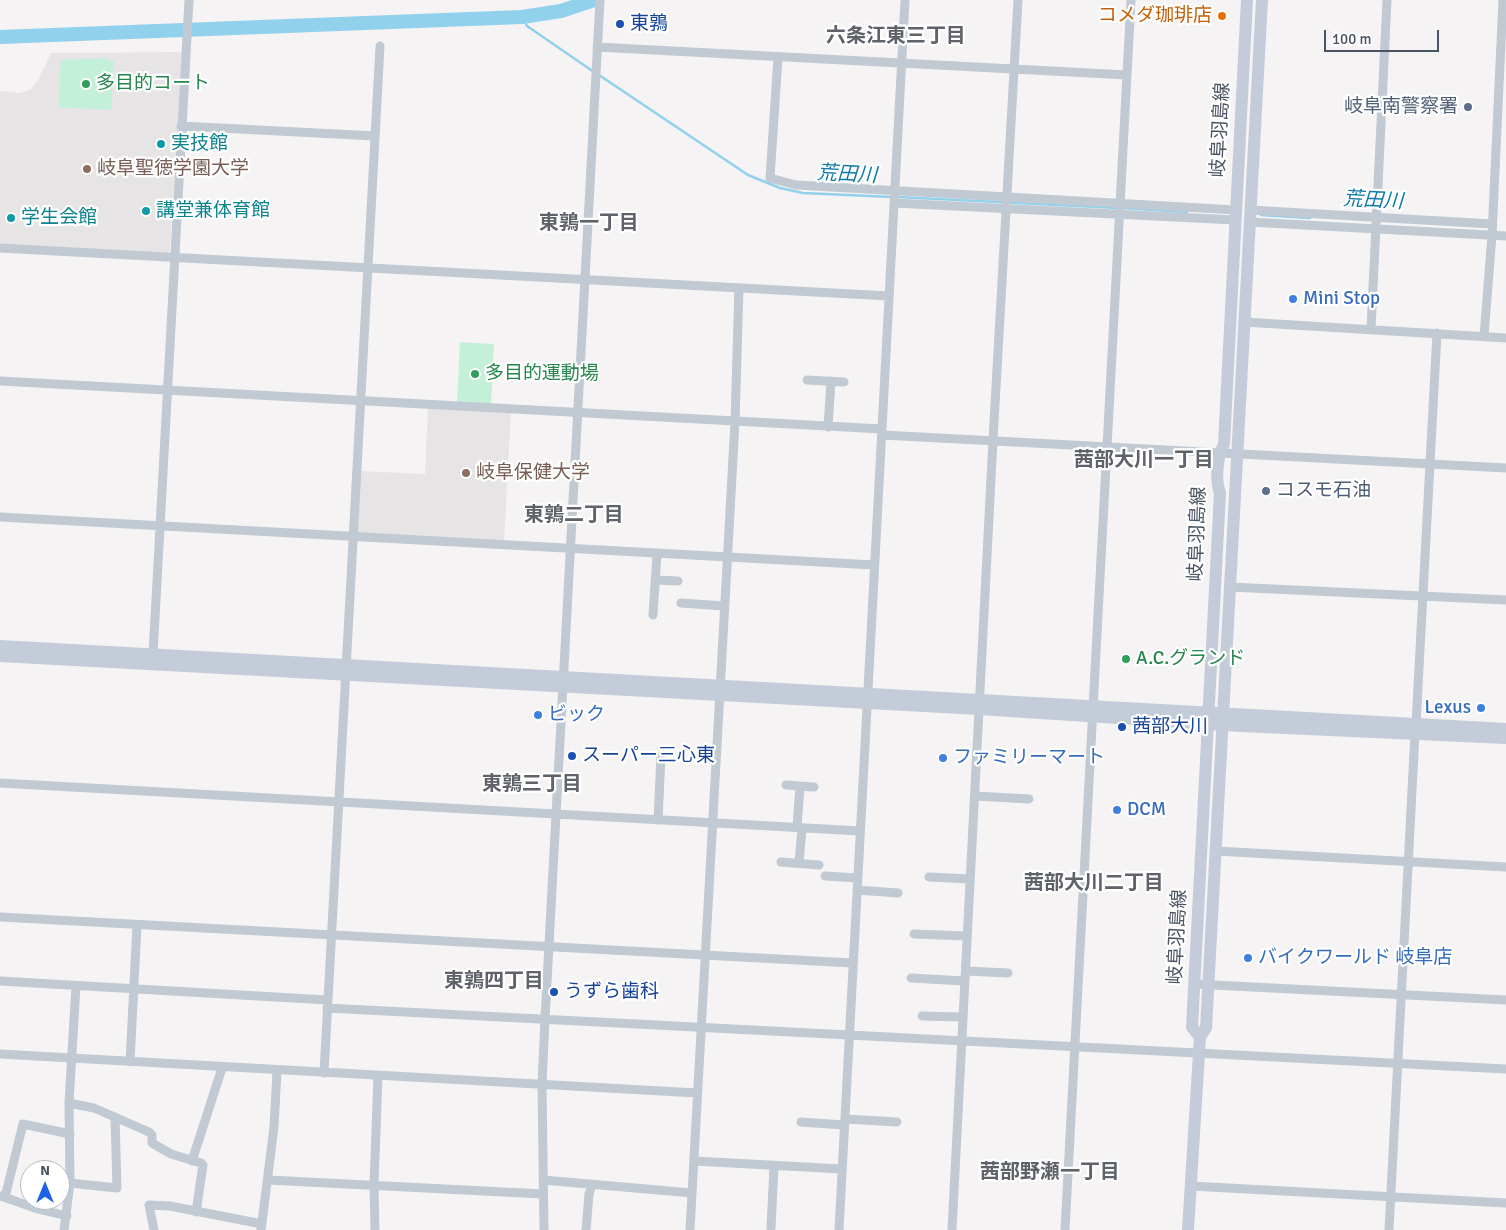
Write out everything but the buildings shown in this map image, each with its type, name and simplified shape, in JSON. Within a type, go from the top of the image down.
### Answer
[{"type":"main road","name":"岐阜羽島線","points":[[1200,1037],[1192,1026],[1220,494],[1218,487],[1219,452],[1224,444],[1247,0]]},
{"type":"main road","name":"岐阜羽島線","points":[[1188,1230],[1200,1037],[1206,1028],[1262,0]]},
{"type":"main road","points":[[0,646],[153,654],[346,670]]},
{"type":"main road","points":[[0,656],[563,681],[1224,719],[1415,728],[1506,729]]},
{"type":"main road","points":[[1415,728],[1506,738]]},
{"type":"street","points":[[839,1230],[905,0]]},
{"type":"street","points":[[952,1230],[993,440],[1016,70],[1018,0]]},
{"type":"street","points":[[1065,1230],[1131,0]]},
{"type":"street","points":[[1371,328],[1387,0]]},
{"type":"street","points":[[1484,336],[1502,101],[1503,0]]},
{"type":"street","points":[[544,1230],[542,1084],[599,4]]},
{"type":"street","points":[[153,654],[188,5]]},
{"type":"street","points":[[324,1073],[380,46]]},
{"type":"street","points":[[597,47],[1127,75]]},
{"type":"street","points":[[778,57],[770,178],[796,186],[894,197],[1236,215]]},
{"type":"street","points":[[181,126],[375,136]]},
{"type":"street","points":[[1250,216],[1376,223],[1492,224]]},
{"type":"street","points":[[1376,223],[1506,236]]},
{"type":"street","points":[[0,248],[889,296]]},
{"type":"street","points":[[690,1230],[735,422],[739,288]]},
{"type":"street","points":[[1244,322],[1371,328],[1506,338]]},
{"type":"street","points":[[1389,1230],[1437,333]]},
{"type":"street","points":[[807,380],[844,382]]},
{"type":"street","points":[[0,381],[578,414],[828,426],[993,440],[1506,468]]},
{"type":"street","points":[[828,426],[831,381]]},
{"type":"street","points":[[0,517],[657,554],[874,564]]},
{"type":"street","points":[[653,615],[657,554]]},
{"type":"street","points":[[655,580],[678,581]]},
{"type":"street","points":[[1230,586],[1506,600]]},
{"type":"street","points":[[681,603],[724,606]]},
{"type":"street","points":[[658,820],[661,756]]},
{"type":"street","points":[[0,783],[860,831]]},
{"type":"street","points":[[786,785],[814,787]]},
{"type":"street","points":[[799,863],[800,786]]},
{"type":"street","points":[[975,796],[1029,799]]},
{"type":"street","points":[[1216,851],[1506,867]]},
{"type":"street","points":[[781,862],[819,864]]},
{"type":"street","points":[[825,876],[857,878]]},
{"type":"street","points":[[928,877],[970,879]]},
{"type":"street","points":[[857,890],[898,893]]},
{"type":"street","points":[[0,917],[852,963]]},
{"type":"street","points":[[130,1062],[137,925]]},
{"type":"street","points":[[914,934],[968,936]]},
{"type":"street","points":[[966,971],[1008,974]]},
{"type":"street","points":[[911,978],[965,981]]},
{"type":"street","points":[[0,981],[700,1029],[962,1040],[1506,1070]]},
{"type":"street","points":[[1194,984],[1506,1000]]},
{"type":"street","points":[[70,1160],[69,1103],[76,986]]},
{"type":"street","points":[[922,1016],[963,1016]]},
{"type":"street","points":[[0,1054],[222,1068],[697,1093]]},
{"type":"street","points":[[192,1160],[222,1068]]},
{"type":"street","points":[[154,1230],[149,1205],[196,1212],[261,1227],[268,1180],[277,1071]]},
{"type":"street","points":[[375,1230],[374,1184],[378,1076]]},
{"type":"street","points":[[69,1103],[94,1108],[149,1132],[152,1135],[152,1143],[164,1151],[203,1165],[196,1212]]},
{"type":"street","points":[[70,1183],[117,1188],[115,1117]]},
{"type":"street","points":[[800,1122],[897,1122]]},
{"type":"street","points":[[67,1216],[38,1209],[3,1196],[22,1124],[70,1134]]},
{"type":"street","points":[[694,1161],[842,1169]]},
{"type":"street","points":[[771,1228],[774,1166]]},
{"type":"street","points":[[268,1180],[544,1194]]},
{"type":"street","points":[[543,1180],[692,1193]]},
{"type":"street","points":[[586,1230],[589,1194],[592,1185]]},
{"type":"street","points":[[1191,1186],[1506,1203]]},
{"type":"street","points":[[64,1230],[68,1210]]},
{"type":"shaded area","name":"岐阜聖徳学園大学","points":[[182,52],[170,251],[167,253],[0,244],[0,91],[20,93],[31,89],[38,80],[51,53]]},
{"type":"shaded area","name":"岐阜保健大学","points":[[428,407],[511,412],[504,541],[358,533],[360,471],[425,474]]},
{"type":"green space","name":"多目的コート","points":[[108,58],[108,60],[114,61],[111,110],[58,107],[61,60]]},
{"type":"green space","name":"多目的運動場","points":[[460,342],[494,344],[491,405],[457,403]]},
{"type":"waterway","name":"荒田川","points":[[0,37],[522,17],[561,11],[594,0]]},
{"type":"waterway","name":"荒田川","points":[[522,17],[527,26],[594,72]]},
{"type":"waterway","name":"荒田川","points":[[599,75],[748,175],[780,188],[803,193],[892,197]]},
{"type":"waterway","name":"荒田川","points":[[898,197],[1117,208]]},
{"type":"waterway","name":"荒田川","points":[[1122,208],[1187,212]]},
{"type":"waterway","name":"荒田川","points":[[1261,215],[1310,218]]},
{"type":"place","name":"コメダ珈琲店","points":[[1222,16]]},
{"type":"place","name":"東鶉","points":[[620,24]]},
{"type":"place","name":"多目的コート","points":[[86,84]]},
{"type":"place","name":"岐阜南警察署","points":[[1468,107]]},
{"type":"place","name":"実技館","points":[[161,144]]},
{"type":"place","name":"岐阜聖徳学園大学","points":[[87,169]]},
{"type":"place","name":"講堂兼体育館","points":[[146,211]]},
{"type":"place","name":"学生会館","points":[[11,218]]},
{"type":"place","name":"Mini Stop","points":[[1293,299]]},
{"type":"place","name":"多目的運動場","points":[[475,374]]},
{"type":"place","name":"岐阜保健大学","points":[[466,473]]},
{"type":"place","name":"コスモ石油","points":[[1266,491]]},
{"type":"place","name":"A.C.グランド","points":[[1126,659]]},
{"type":"place","name":"Lexus","points":[[1481,708]]},
{"type":"place","name":"ビック","points":[[538,715]]},
{"type":"place","name":"茜部大川","points":[[1122,727]]},
{"type":"place","name":"スーパー三心東","points":[[572,756]]},
{"type":"place","name":"ファミリーマート","points":[[943,758]]},
{"type":"place","name":"DCM","points":[[1117,810]]},
{"type":"place","name":"バイクワールド 岐阜店","points":[[1248,958]]},
{"type":"place","name":"うずら歯科","points":[[554,992]]},
{"type":"district","name":"六条江東三丁目","points":[[896,37]]},
{"type":"district","name":"東鶉一丁目","points":[[589,224]]},
{"type":"district","name":"茜部大川一丁目","points":[[1144,461]]},
{"type":"district","name":"東鶉二丁目","points":[[574,516]]},
{"type":"district","name":"東鶉三丁目","points":[[532,785]]},
{"type":"district","name":"茜部大川二丁目","points":[[1094,884]]},
{"type":"district","name":"東鶉四丁目","points":[[494,982]]},
{"type":"district","name":"茜部野瀬一丁目","points":[[1050,1173]]}]
